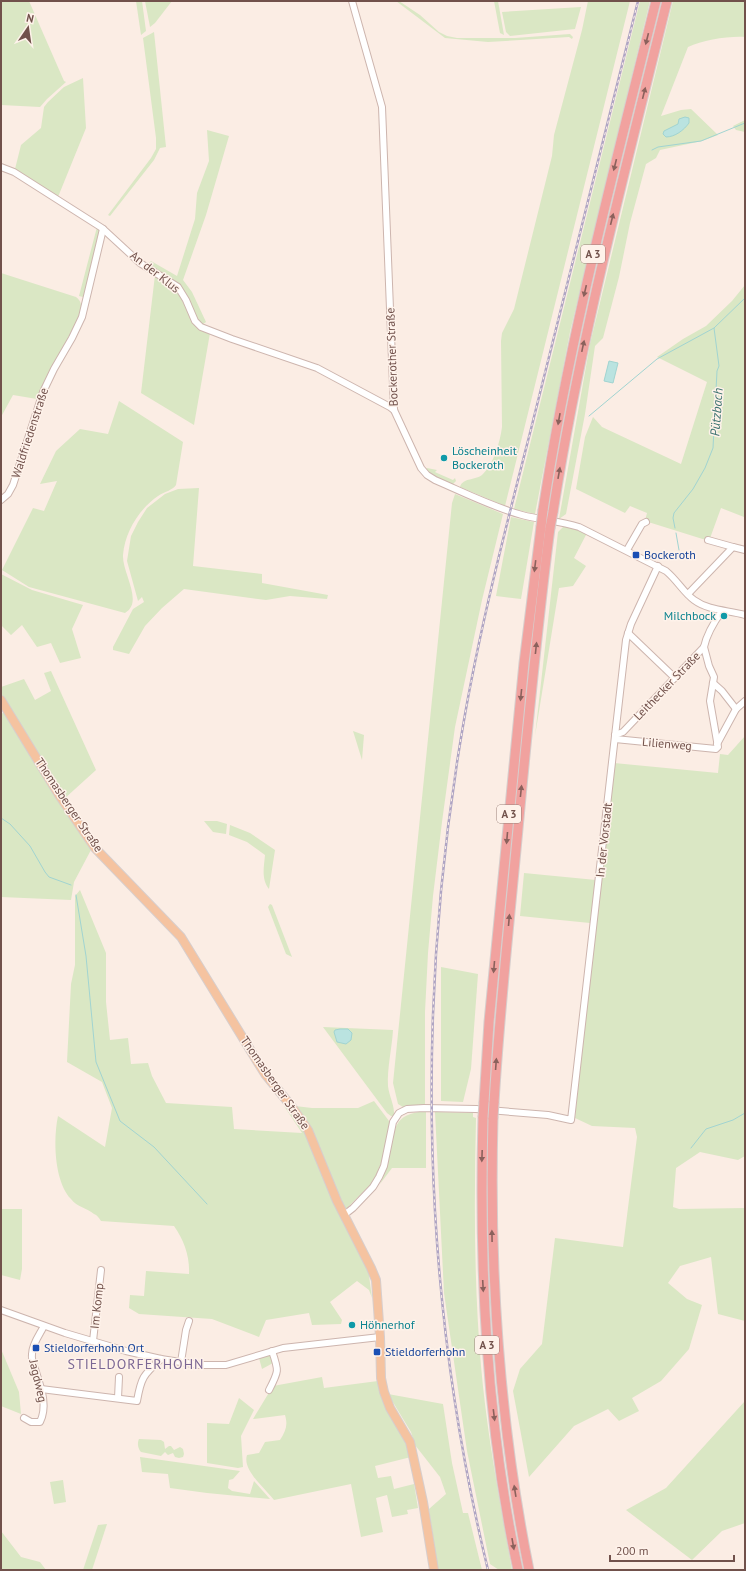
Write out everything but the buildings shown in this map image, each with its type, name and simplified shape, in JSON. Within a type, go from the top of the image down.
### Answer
[{"type":"highway","name":"A 3","points":[[518,1570],[497,1439],[485,1322],[481,1216],[483,1117],[491,1007],[523,671],[543,510],[562,399],[582,302],[656,1]]},
{"type":"highway","name":"A 3","points":[[529,1570],[506,1430],[496,1321],[492,1215],[493,1118],[499,1023],[538,622],[550,528],[572,401],[592,304],[666,1]]},
{"type":"main road","name":"Thomasberger Straße","points":[[1,700],[59,795],[95,848],[181,937],[265,1074],[292,1106],[308,1130],[325,1174],[376,1280],[384,1392],[390,1408],[410,1442],[423,1502],[434,1570]]},
{"type":"street","name":"Bockerother Straße","points":[[352,1],[382,107],[394,410],[421,468],[427,475],[512,512],[535,518],[565,522],[579,527],[666,571],[675,578],[694,600],[703,605],[722,611],[745,615]]},
{"type":"street","name":"An der Klus","points":[[1,167],[14,172],[103,229],[140,263],[178,288],[186,300],[195,320],[201,327],[317,368],[390,406],[394,410]]},
{"type":"street","name":"Waldfriedenstraße","points":[[1,500],[8,494],[13,485],[43,392],[82,317],[103,229]]},
{"type":"street","points":[[627,550],[642,524],[646,522]]},
{"type":"street","points":[[708,540],[745,550]]},
{"type":"street","points":[[688,594],[733,547]]},
{"type":"street","name":"In der Vorstadt","points":[[344,1215],[353,1208],[373,1187],[379,1177],[384,1166],[393,1122],[399,1113],[407,1109],[476,1109],[548,1116],[570,1120],[628,633],[658,566]]},
{"type":"street","name":"Leithecker Straße","points":[[615,737],[623,732],[704,647],[706,638],[722,611]]},
{"type":"street","points":[[628,633],[675,678]]},
{"type":"street","points":[[704,647],[709,666],[714,677],[710,701],[718,745]]},
{"type":"street","points":[[713,683],[722,691],[736,709]]},
{"type":"street","points":[[718,745],[736,709],[745,701]]},
{"type":"street","name":"Lilienweg","points":[[615,737],[716,748],[718,745]]},
{"type":"street","name":"Im Komp","points":[[92,1341],[101,1270]]},
{"type":"street","points":[[1,1310],[44,1326],[92,1341],[161,1359],[200,1365],[226,1365],[283,1348],[380,1337]]},
{"type":"street","points":[[181,1362],[186,1330],[189,1321]]},
{"type":"street","name":"Jagdweg","points":[[24,1418],[31,1422],[40,1422],[44,1414],[45,1406],[32,1358],[32,1352],[44,1326]]},
{"type":"street","points":[[269,1390],[278,1368],[272,1351]]},
{"type":"street","points":[[41,1389],[137,1401],[143,1378],[146,1373],[161,1359]]},
{"type":"street","points":[[118,1398],[120,1377]]},
{"type":"green space","points":[[1,1],[29,1],[64,81],[66,82],[40,107],[1,105]]},
{"type":"green space","points":[[136,1],[142,1],[146,31],[141,35]]},
{"type":"green space","points":[[145,1],[172,1],[155,23],[150,27]]},
{"type":"green space","points":[[396,1],[399,1],[420,15],[439,32],[447,36],[457,38],[515,38],[570,34],[573,37],[572,39],[569,37],[488,42],[445,38]]},
{"type":"green space","points":[[494,1],[498,1],[504,35],[500,33]]},
{"type":"green space","points":[[588,1],[630,1],[505,506],[460,487],[467,480],[477,478],[483,474],[496,452],[500,439],[502,427],[502,333],[514,309],[552,156],[554,135],[582,30]]},
{"type":"green space","points":[[640,1],[650,1],[570,332],[535,514],[514,509]]},
{"type":"green space","points":[[673,1],[745,1],[745,37],[716,39],[701,42],[688,47],[661,116],[681,110],[691,109],[718,135],[702,141],[660,150],[656,158],[646,164],[630,223],[619,277],[603,338],[595,346],[585,414],[566,514],[559,519],[590,344]]},
{"type":"green space","points":[[581,7],[575,29],[510,36],[506,32],[502,12]]},
{"type":"green space","points":[[154,32],[166,147],[160,148],[154,160],[110,216],[108,215],[151,158],[156,149],[156,138],[143,38]]},
{"type":"green space","points":[[83,78],[86,128],[58,197],[15,169],[21,145],[41,128],[44,107],[64,87]]},
{"type":"green space","points":[[745,120],[745,132],[736,130],[733,126]]},
{"type":"green space","points":[[207,130],[229,136],[206,215],[183,280],[192,292],[206,322],[202,325],[196,318],[182,288],[173,280],[147,265],[151,261],[177,276],[195,219],[197,193],[209,161]]},
{"type":"green space","points":[[97,227],[100,230],[84,302],[83,297],[79,296]]},
{"type":"green space","points":[[1,273],[76,297],[81,303],[81,316],[37,399],[13,395],[1,417]]},
{"type":"green space","points":[[155,275],[177,289],[192,322],[210,333],[194,425],[141,393]]},
{"type":"green space","points":[[745,285],[744,517],[721,508],[709,541],[645,521],[647,513],[630,506],[625,513],[576,489],[585,437],[593,417],[602,427],[681,464],[707,382],[657,357],[683,339],[706,326],[732,301]]},
{"type":"green space","points":[[119,401],[183,442],[175,487],[158,496],[145,507],[134,522],[124,546],[124,562],[131,587],[133,602],[125,613],[29,587],[2,570],[33,508],[44,511],[57,481],[40,484],[56,451],[80,429],[108,434]]},
{"type":"green space","points":[[426,469],[437,470],[435,472],[453,480],[455,478],[456,481],[452,485],[432,475]]},
{"type":"green space","points":[[199,488],[193,566],[262,574],[262,583],[328,595],[327,599],[290,596],[266,600],[184,589],[162,608],[145,626],[129,654],[113,650],[113,647],[133,609],[144,602],[142,597],[138,601],[127,561],[131,536],[138,522],[147,508],[165,494],[178,489]]},
{"type":"green space","points":[[455,494],[503,514],[482,600],[455,727],[442,822],[428,953],[425,1012],[425,1105],[403,1107],[398,1104],[393,1083],[452,503]]},
{"type":"green space","points":[[511,517],[534,522],[521,599],[496,596]]},
{"type":"green space","points":[[563,527],[568,527],[587,533],[574,558],[586,566],[573,586],[559,588],[535,736],[558,532]]},
{"type":"green space","points":[[1,574],[32,590],[83,605],[72,629],[81,658],[60,663],[51,643],[37,647],[22,625],[11,635],[1,625]]},
{"type":"green space","points":[[51,671],[96,770],[64,799],[1,696],[1,687],[24,679],[35,700],[51,691],[44,673]]},
{"type":"green space","points":[[5,712],[92,848],[74,882],[71,900],[1,897],[1,714]]},
{"type":"green space","points":[[353,731],[364,735],[362,760]]},
{"type":"green space","points":[[745,736],[745,1156],[738,1160],[700,1152],[676,1168],[673,1207],[679,1209],[745,1208],[745,1321],[718,1314],[711,1257],[680,1266],[668,1283],[687,1299],[702,1305],[689,1349],[661,1381],[632,1398],[639,1411],[619,1421],[608,1409],[574,1426],[529,1477],[513,1391],[520,1369],[542,1344],[555,1238],[623,1247],[637,1137],[635,1128],[592,1126],[575,1118],[614,763],[718,773],[720,754],[728,755]]},
{"type":"green space","points":[[204,821],[217,821],[227,824],[226,834],[213,832]]},
{"type":"green space","points":[[230,825],[250,833],[275,850],[269,889],[266,885],[264,877],[265,855],[247,842],[229,835]]},
{"type":"green space","points":[[524,873],[596,880],[590,923],[520,916]]},
{"type":"green space","points":[[80,890],[106,953],[106,1002],[110,1040],[128,1038],[131,1064],[148,1063],[152,1076],[166,1103],[232,1107],[234,1129],[302,1133],[284,1106],[286,1103],[302,1124],[368,1268],[372,1298],[369,1290],[357,1281],[330,1302],[342,1320],[341,1324],[312,1325],[309,1313],[266,1320],[259,1337],[212,1319],[139,1314],[129,1308],[130,1295],[144,1296],[146,1271],[189,1274],[189,1268],[187,1255],[181,1237],[174,1226],[101,1221],[96,1215],[73,1202],[65,1191],[61,1182],[55,1148],[58,1116],[105,1147],[112,1108],[102,1082],[67,1062],[71,984],[75,965],[75,896]]},
{"type":"green space","points":[[270,904],[272,905],[292,957],[286,954],[268,907]]},
{"type":"green space","points":[[441,967],[478,974],[471,1069],[463,1102],[441,1101]]},
{"type":"green space","points":[[323,1027],[393,1030],[388,1086],[394,1108],[394,1116],[387,1113]]},
{"type":"green space","points":[[374,1101],[389,1121],[383,1158],[374,1181],[347,1208],[343,1208],[295,1106],[312,1108],[358,1108]]},
{"type":"green space","points":[[426,1111],[426,1168],[392,1168],[380,1184],[387,1164],[394,1131],[397,1125],[401,1119],[407,1116]]},
{"type":"green space","points":[[435,1112],[473,1113],[473,1117],[476,1118],[475,1242],[481,1366],[490,1443],[512,1570],[499,1570],[490,1564],[467,1451],[444,1293]]},
{"type":"green space","points":[[1,1209],[22,1209],[22,1269],[20,1280],[1,1275]]},
{"type":"green space","points":[[1,1349],[19,1392],[21,1414],[1,1406]]},
{"type":"green space","points":[[268,1354],[271,1356],[273,1363],[262,1369],[259,1358]]},
{"type":"green space","points":[[322,1377],[324,1388],[378,1381],[402,1432],[411,1457],[375,1466],[378,1478],[391,1476],[394,1489],[414,1484],[418,1508],[407,1510],[408,1514],[392,1517],[387,1495],[376,1498],[383,1532],[361,1537],[351,1484],[274,1500],[255,1479],[248,1467],[246,1461],[247,1455],[259,1453],[265,1442],[280,1440],[285,1431],[285,1415],[253,1419],[273,1386]]},
{"type":"green space","points":[[388,1394],[443,1404],[452,1463],[463,1513],[468,1513],[482,1570],[438,1570],[429,1509],[446,1494],[440,1477],[415,1445],[411,1432]]},
{"type":"green space","points":[[239,1398],[254,1410],[241,1436],[243,1467],[238,1468],[207,1463],[207,1423],[229,1424]]},
{"type":"green space","points":[[745,1401],[745,1523],[722,1531],[692,1560],[626,1510],[666,1488]]},
{"type":"green space","points":[[139,1439],[161,1440],[164,1442],[165,1449],[169,1446],[171,1446],[174,1450],[180,1447],[183,1449],[183,1457],[175,1457],[173,1453],[168,1455],[165,1452],[161,1456],[141,1452],[138,1446]]},
{"type":"green space","points":[[140,1457],[240,1471],[233,1479],[229,1480],[228,1488],[232,1491],[250,1494],[254,1481],[270,1499],[170,1488],[168,1474],[142,1472]]},
{"type":"green space","points":[[63,1480],[66,1502],[54,1504],[50,1482]]},
{"type":"green space","points":[[107,1524],[92,1570],[83,1570],[98,1525]]},
{"type":"green space","points":[[1,1531],[21,1557],[40,1562],[46,1570],[1,1570]]},
{"type":"water","points":[[685,117],[689,118],[689,123],[682,131],[669,137],[666,137],[663,134],[664,131],[678,124],[679,119]]},
{"type":"water","points":[[609,361],[618,363],[613,383],[604,381]]},
{"type":"water","points":[[348,1029],[352,1033],[351,1040],[346,1044],[337,1042],[334,1032],[335,1030]]},
{"type":"waterway","points":[[652,150],[658,147],[701,141],[745,123]]},
{"type":"waterway","name":"Pützbach","points":[[675,528],[673,518],[674,513],[693,489],[705,468],[713,448],[717,371],[719,366],[714,328],[745,298]]},
{"type":"waterway","points":[[589,416],[657,359],[714,328]]},
{"type":"waterway","name":"Pützbach","points":[[676,533],[679,550]]},
{"type":"waterway","points":[[1,818],[10,824],[30,846],[49,877],[71,885]]},
{"type":"waterway","points":[[76,895],[86,956],[96,1062],[120,1121],[154,1147],[207,1204]]},
{"type":"waterway","points":[[691,1148],[706,1129],[733,1120],[745,1113]]},
{"type":"railway","points":[[488,1570],[466,1466],[449,1361],[438,1255],[432,1149],[432,1043],[437,937],[448,831],[463,726],[477,651],[503,540],[638,1]]},
{"type":"place","name":"Löscheinheit Bockeroth","points":[[444,458]]},
{"type":"place","name":"Bockeroth","points":[[636,555]]},
{"type":"place","name":"Milchbock","points":[[724,616]]},
{"type":"place","name":"Höhnerhof","points":[[352,1325]]},
{"type":"place","name":"Stieldorferhohn Ort","points":[[36,1348]]},
{"type":"place","name":"Stieldorferhohn","points":[[377,1352]]},
{"type":"district","name":"STIELDORFERHOHN","points":[[136,1364]]}]
